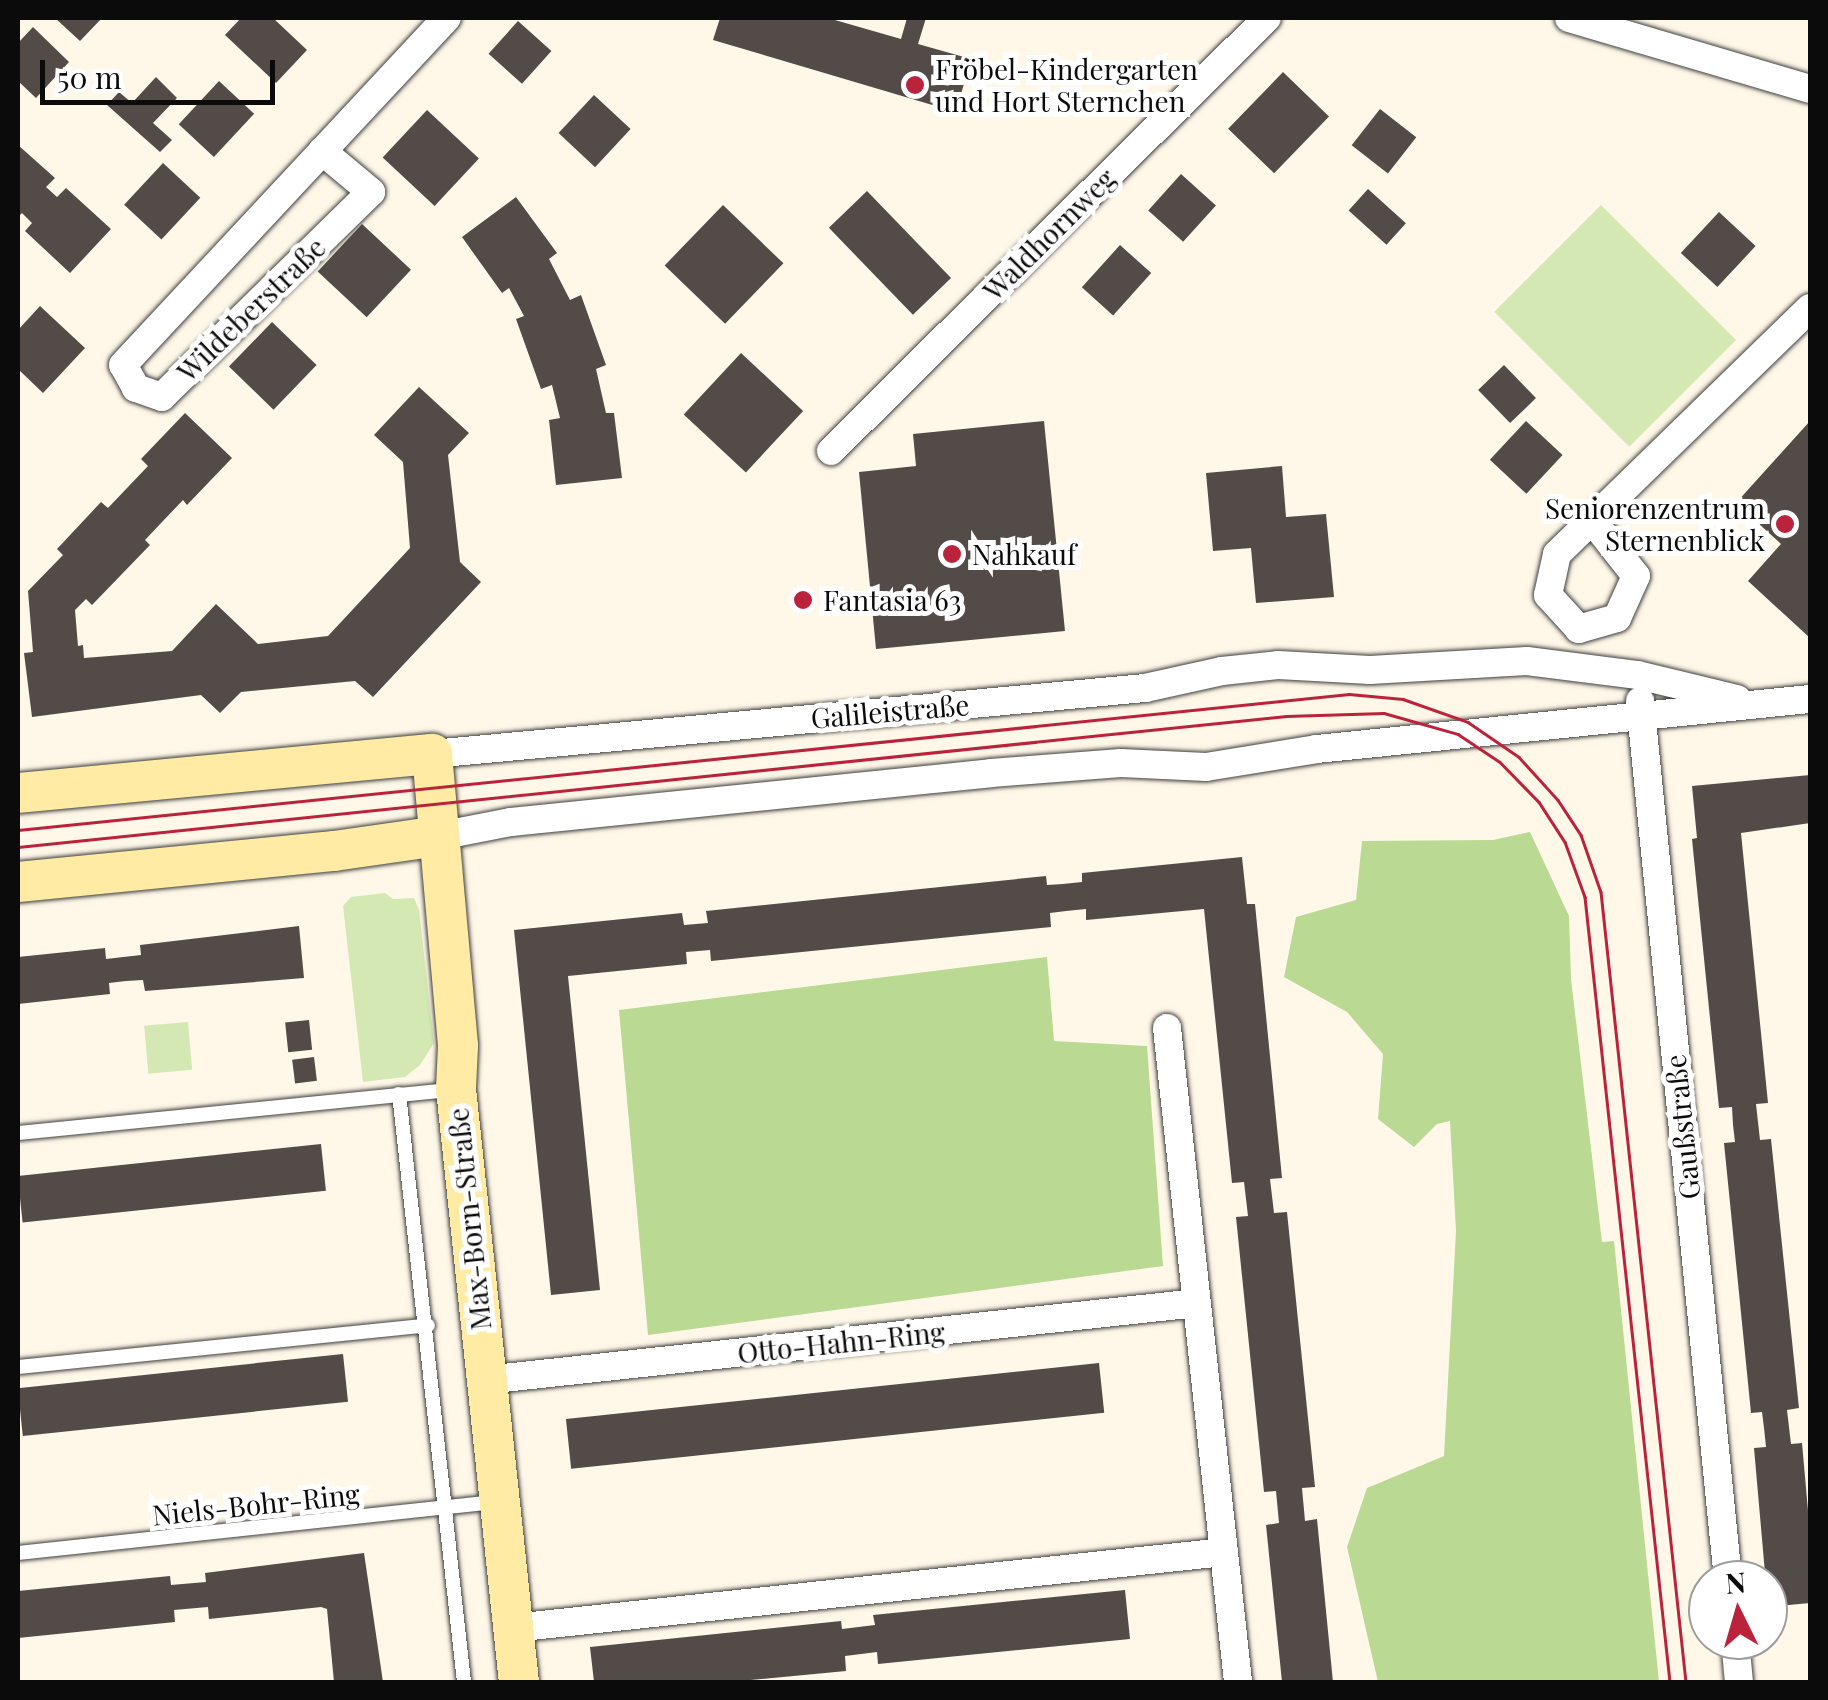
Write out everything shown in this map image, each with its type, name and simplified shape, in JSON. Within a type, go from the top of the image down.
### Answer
[{"type":"street","name":"Wildeberstraße","points":[[322,151],[371,192],[162,397],[136,388],[123,365],[322,151],[447,18]]},
{"type":"street","name":"Waldhornweg","points":[[831,451],[1268,18]]},
{"type":"street","points":[[1569,18],[1810,90]]},
{"type":"street","points":[[1592,520],[1810,308]]},
{"type":"street","name":"Galileistraße","points":[[18,793],[1144,688],[1204,674],[1278,665],[1370,670],[1528,661],[1638,674],[1758,704]]},
{"type":"street","name":"Gaußstraße","points":[[1638,674],[1726,1560]]},
{"type":"street","name":"Galileistraße","points":[[18,882],[334,851],[511,822],[991,773],[1121,763],[1206,767],[1317,749],[1810,700]]},
{"type":"street","name":"Max-Born-Straße","points":[[432,754],[458,1046],[456,1089],[519,1682]]},
{"type":"street","points":[[1167,1028],[1238,1682]]},
{"type":"street","name":"Otto-Hahn-Ring","points":[[486,1380],[1197,1303]]},
{"type":"street","points":[[513,1628],[1224,1552]]},
{"type":"lane","points":[[18,1133],[456,1089]]},
{"type":"lane","name":"Max-Born-Straße","points":[[399,1094],[428,1325],[464,1682]]},
{"type":"lane","points":[[18,1366],[428,1325]]},
{"type":"lane","name":"Niels-Bohr-Ring","points":[[18,1553],[500,1502]]},
{"type":"green space","points":[[1601,205],[1736,340],[1629,447],[1494,312]]},
{"type":"green space","points":[[1530,832],[1569,916],[1571,979],[1602,1242],[1614,1241],[1659,1682],[1378,1682],[1347,1547],[1367,1488],[1444,1456],[1456,1231],[1450,1121],[1437,1124],[1414,1147],[1378,1119],[1383,1054],[1347,1012],[1284,977],[1296,917],[1356,900],[1362,841],[1493,840]]},
{"type":"green space","points":[[385,893],[393,899],[414,898],[419,910],[434,1043],[420,1065],[405,1077],[363,1082],[343,906],[351,897]]},
{"type":"green space","points":[[1047,957],[1054,1041],[1147,1046],[1163,1266],[648,1335],[619,1010]]},
{"type":"green space","points":[[188,1022],[192,1070],[148,1074],[144,1026]]},
{"type":"building","points":[[55,18],[102,18],[80,41]]},
{"type":"building","points":[[241,18],[273,18],[307,50],[276,83],[225,35]]},
{"type":"building","name":"Fröbel-Kindergarten und Hort Sternchen","points":[[720,18],[828,18],[901,39],[907,18],[926,18],[918,44],[971,59],[956,112],[713,40]]},
{"type":"building","points":[[518,21],[551,51],[522,84],[489,54]]},
{"type":"building","points":[[33,27],[69,62],[36,98],[18,81],[18,43]]},
{"type":"building","points":[[1283,72],[1329,116],[1274,173],[1228,129]]},
{"type":"building","points":[[156,77],[177,98],[153,123],[172,140],[160,152],[107,105],[119,92],[132,103]]},
{"type":"building","points":[[219,81],[254,114],[214,157],[179,124]]},
{"type":"building","points":[[594,95],[631,129],[595,167],[559,133]]},
{"type":"building","points":[[1380,109],[1416,137],[1388,174],[1352,145]]},
{"type":"building","points":[[427,110],[479,158],[435,206],[383,158]]},
{"type":"building","points":[[18,145],[55,178],[46,187],[57,197],[66,188],[111,229],[70,273],[25,231],[32,223],[22,213],[18,217]]},
{"type":"building","points":[[163,163],[200,198],[161,239],[124,205]]},
{"type":"building","points":[[1181,174],[1216,205],[1183,242],[1148,210]]},
{"type":"building","points":[[1368,189],[1406,223],[1386,245],[1349,211]]},
{"type":"building","points":[[867,191],[951,278],[913,315],[829,228]]},
{"type":"building","points":[[516,197],[557,253],[549,259],[570,300],[581,295],[606,365],[596,369],[606,413],[614,413],[622,478],[556,485],[549,420],[560,418],[552,385],[541,389],[516,319],[524,316],[509,288],[502,293],[462,237]]},
{"type":"building","points":[[723,205],[783,263],[725,324],[665,265]]},
{"type":"building","points":[[1719,212],[1756,246],[1717,287],[1681,253]]},
{"type":"building","points":[[362,224],[411,270],[367,317],[318,272]]},
{"type":"building","points":[[1120,245],[1151,273],[1113,315],[1082,287]]},
{"type":"building","points":[[40,306],[85,348],[43,393],[18,369],[18,330]]},
{"type":"building","points":[[272,322],[317,365],[274,410],[229,367]]},
{"type":"building","points":[[741,353],[803,411],[746,472],[684,414]]},
{"type":"building","points":[[1504,365],[1536,398],[1510,423],[1478,390]]},
{"type":"building","points":[[419,387],[469,433],[448,455],[460,562],[481,582],[373,697],[355,681],[241,692],[220,713],[201,695],[32,717],[24,653],[33,652],[28,591],[63,555],[57,549],[101,502],[108,508],[148,466],[141,459],[185,413],[232,458],[187,505],[183,500],[145,540],[150,545],[92,605],[86,599],[75,610],[78,646],[83,645],[84,658],[172,651],[216,604],[258,644],[328,636],[410,548],[403,462],[374,435]]},
{"type":"building","points":[[1044,421],[1065,631],[876,649],[859,472],[916,466],[913,434]]},
{"type":"building","points":[[1526,421],[1563,455],[1526,494],[1490,460]]},
{"type":"building","name":"Seniorenzentrum Sternenblick","points":[[1810,421],[1810,638],[1748,581],[1781,544],[1736,503]]},
{"type":"building","points":[[1282,466],[1286,517],[1326,514],[1334,597],[1256,603],[1251,548],[1213,551],[1206,473]]},
{"type":"building","points":[[1810,775],[1810,823],[1741,833],[1768,1103],[1756,1104],[1760,1140],[1771,1139],[1799,1408],[1787,1410],[1791,1444],[1802,1443],[1810,1533],[1810,1603],[1788,1605],[1788,1560],[1764,1560],[1754,1448],[1766,1447],[1762,1412],[1751,1413],[1724,1143],[1735,1142],[1732,1107],[1719,1108],[1692,839],[1697,838],[1692,786]]},
{"type":"building","points":[[1242,857],[1247,904],[1255,904],[1282,1178],[1270,1179],[1274,1213],[1287,1212],[1315,1487],[1302,1488],[1305,1521],[1317,1519],[1333,1682],[1282,1682],[1266,1525],[1279,1523],[1276,1491],[1264,1492],[1236,1217],[1248,1216],[1244,1182],[1232,1183],[1204,909],[1086,920],[1086,909],[1066,911],[1050,913],[1051,927],[711,961],[710,950],[686,952],[687,964],[568,976],[600,1290],[551,1295],[514,930],[682,913],[684,925],[708,923],[706,911],[1046,876],[1047,885],[1063,884],[1082,882],[1082,873]]},
{"type":"building","points":[[299,926],[304,978],[145,991],[143,980],[126,981],[109,983],[110,994],[18,1004],[18,957],[105,948],[106,959],[141,955],[140,945]]},
{"type":"building","points":[[309,1020],[312,1050],[288,1052],[285,1023]]},
{"type":"building","points":[[314,1057],[317,1081],[295,1084],[292,1060]]},
{"type":"building","points":[[321,1144],[326,1191],[23,1223],[18,1176]]},
{"type":"building","points":[[343,1354],[348,1402],[23,1436],[18,1388]]},
{"type":"building","points":[[1099,1363],[1104,1413],[571,1469],[566,1419]]},
{"type":"building","points":[[364,1553],[383,1682],[334,1682],[327,1609],[321,1607],[209,1619],[208,1607],[174,1610],[175,1622],[18,1638],[18,1591],[170,1576],[171,1585],[206,1582],[205,1573]]},
{"type":"building","points":[[1125,1590],[1130,1639],[878,1664],[877,1652],[845,1656],[846,1671],[729,1682],[594,1682],[590,1647],[841,1621],[842,1629],[875,1625],[873,1615]]},
{"type":"tram line","points":[[18,830],[1349,694],[1403,699],[1468,722],[1519,757],[1558,800],[1581,835],[1601,892],[1686,1682]]},
{"type":"tram line","points":[[18,847],[1286,716],[1384,713],[1458,734],[1500,762],[1539,802],[1565,842],[1585,897],[1670,1682]]},
{"type":"place","name":"Fröbel-Kindergarten und Hort Sternchen","points":[[915,85]]},
{"type":"place","name":"Seniorenzentrum Sternenblick","points":[[1785,524]]},
{"type":"place","name":"Nahkauf","points":[[952,554]]},
{"type":"place","name":"Fantasia 63","points":[[803,600]]}]
